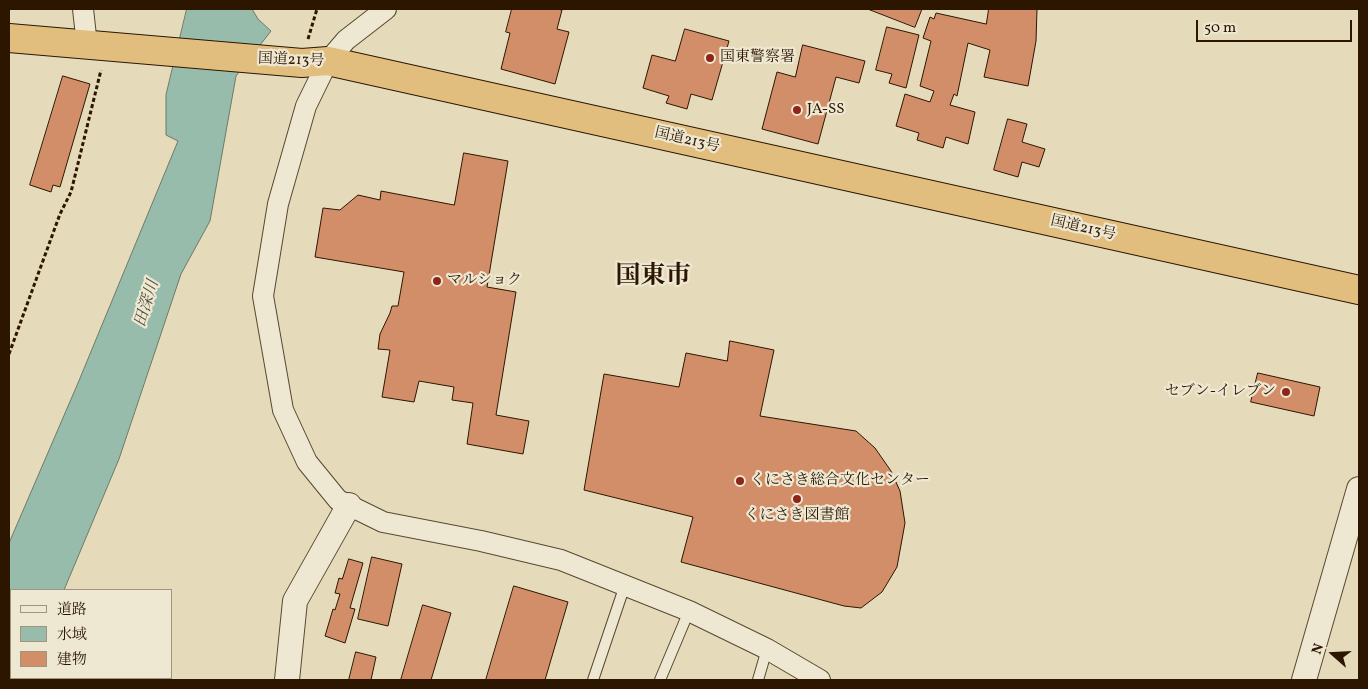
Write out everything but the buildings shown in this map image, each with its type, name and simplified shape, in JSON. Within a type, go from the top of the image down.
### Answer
[{"type":"highway","name":"国道213号","points":[[9,38],[315,62],[1359,290]]},
{"type":"street","points":[[83,9],[87,45]]},
{"type":"street","points":[[386,9],[315,62],[306,106],[278,204],[263,296],[283,410],[307,462],[338,500],[382,522],[481,541],[561,560],[689,612],[768,649],[820,680]]},
{"type":"street","points":[[1304,680],[1359,489]]},
{"type":"street","points":[[287,680],[295,601],[348,505]]},
{"type":"lane","points":[[593,680],[626,585]]},
{"type":"lane","points":[[660,680],[689,612]]},
{"type":"lane","points":[[758,680],[768,649]]},
{"type":"path","points":[[315,62],[317,9]]},
{"type":"path","points":[[9,354],[60,214],[71,192],[102,64],[87,45]]},
{"type":"water","name":"田深川","points":[[187,9],[252,9],[258,19],[271,31],[236,76],[210,221],[181,274],[119,459],[64,589],[10,589],[10,679],[28,679],[9,680],[9,543],[78,383],[178,141],[166,135],[166,95]]},
{"type":"place","name":"国東警察署","points":[[710,58]]},
{"type":"place","name":"JA-SS","points":[[797,110]]},
{"type":"place","name":"マルショク","points":[[437,281]]},
{"type":"place","name":"セブン-イレブン","points":[[1286,392]]},
{"type":"place","name":"くにさき総合文化センター","points":[[740,481]]},
{"type":"place","name":"くにさき図書館","points":[[797,499]]},
{"type":"district","name":"国東市","points":[[653,278]]}]
